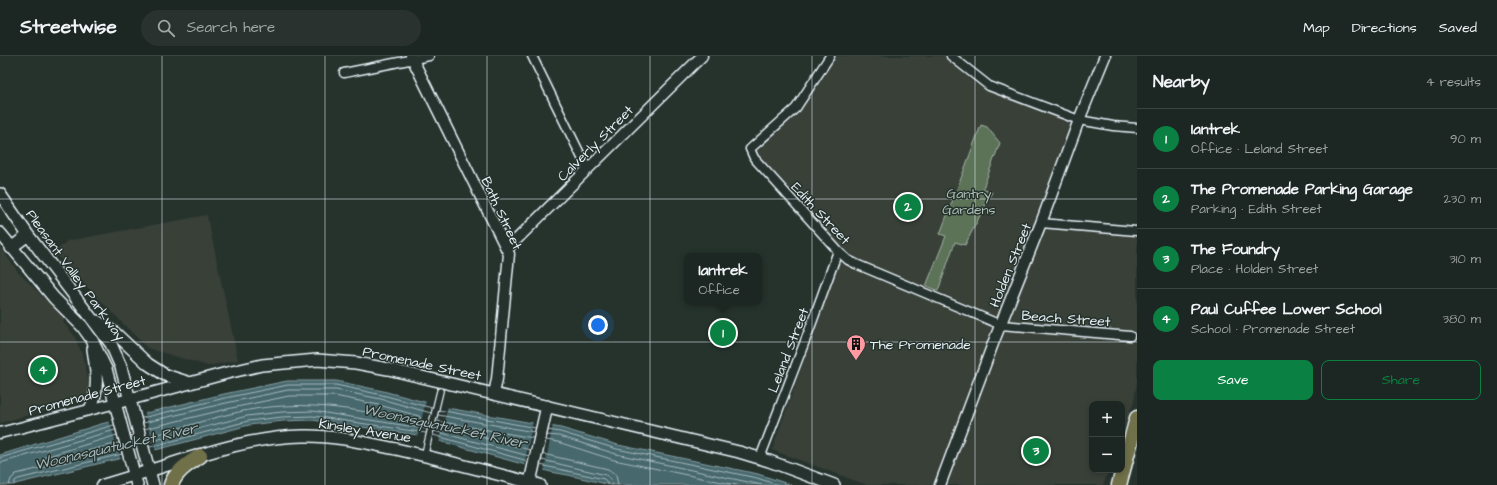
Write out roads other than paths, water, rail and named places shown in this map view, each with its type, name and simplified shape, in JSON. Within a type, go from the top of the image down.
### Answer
[{"type":"highway","points":[[1119,485],[1137,418]]},
{"type":"highway","points":[[171,485],[181,469],[200,456]]},
{"type":"main road","name":"Pleasant Valley Parkway","points":[[0,194],[28,235],[111,344],[121,367],[152,485]]},
{"type":"main road","name":"Pleasant Valley Parkway","points":[[0,232],[11,248],[54,298],[73,316],[92,340],[106,369],[136,480]]},
{"type":"main road","points":[[11,248],[28,235]]},
{"type":"main road","points":[[54,298],[66,285]]},
{"type":"main road","points":[[92,318],[115,333],[148,364],[166,375],[190,383]]},
{"type":"main road","points":[[90,409],[95,398],[97,381],[92,340]]},
{"type":"main road","name":"Promenade Street","points":[[117,407],[190,383],[262,365],[304,360],[356,363],[547,406],[760,458],[834,485]]},
{"type":"main road","points":[[534,480],[547,406]]},
{"type":"main road","name":"Kinsley Avenue","points":[[136,480],[149,471],[200,456],[271,439],[321,436],[360,442],[534,480]]},
{"type":"street","points":[[344,74],[412,57],[429,56]]},
{"type":"street","points":[[532,56],[588,170]]},
{"type":"street","name":"Calverly Street","points":[[507,249],[702,56]]},
{"type":"street","name":"Edith Street","points":[[830,56],[796,108],[750,149],[754,158],[848,260],[1001,325]]},
{"type":"street","points":[[951,56],[989,86],[1079,120],[1113,126],[1137,128]]},
{"type":"street","name":"Holden Street","points":[[940,485],[1079,120],[1105,56]]},
{"type":"street","name":"Bath Street","points":[[412,57],[509,254],[497,379],[494,394]]},
{"type":"street","points":[[1041,223],[1136,231]]},
{"type":"street","name":"Leland Street","points":[[760,458],[838,250]]},
{"type":"street","name":"Beach Street","points":[[1001,325],[1130,336]]},
{"type":"street","points":[[425,453],[440,391]]},
{"type":"street","name":"Promenade Street","points":[[0,434],[90,409],[117,407]]},
{"type":"street","name":"Kinsley Avenue","points":[[102,485],[136,480]]},
{"type":"water","name":"Woonasquatucket River","points":[[287,381],[336,381],[383,391],[447,408],[561,428],[618,445],[758,474],[791,485],[611,485],[551,472],[418,435],[312,420],[283,421],[249,425],[163,448],[11,485],[0,485],[0,455],[101,424],[224,394]]},
{"type":"place","name":"The Promenade Parking Garage","points":[[908,207]]},
{"type":"place","name":"Iantrek","points":[[723,333]]},
{"type":"place","name":"The Promenade","points":[[856,361]]},
{"type":"place","name":"Paul Cuffee Lower School","points":[[43,370]]},
{"type":"place","name":"The Foundry","points":[[1036,451]]},
{"type":"park label","name":"Gantry Gardens","points":[[969,202]]}]
